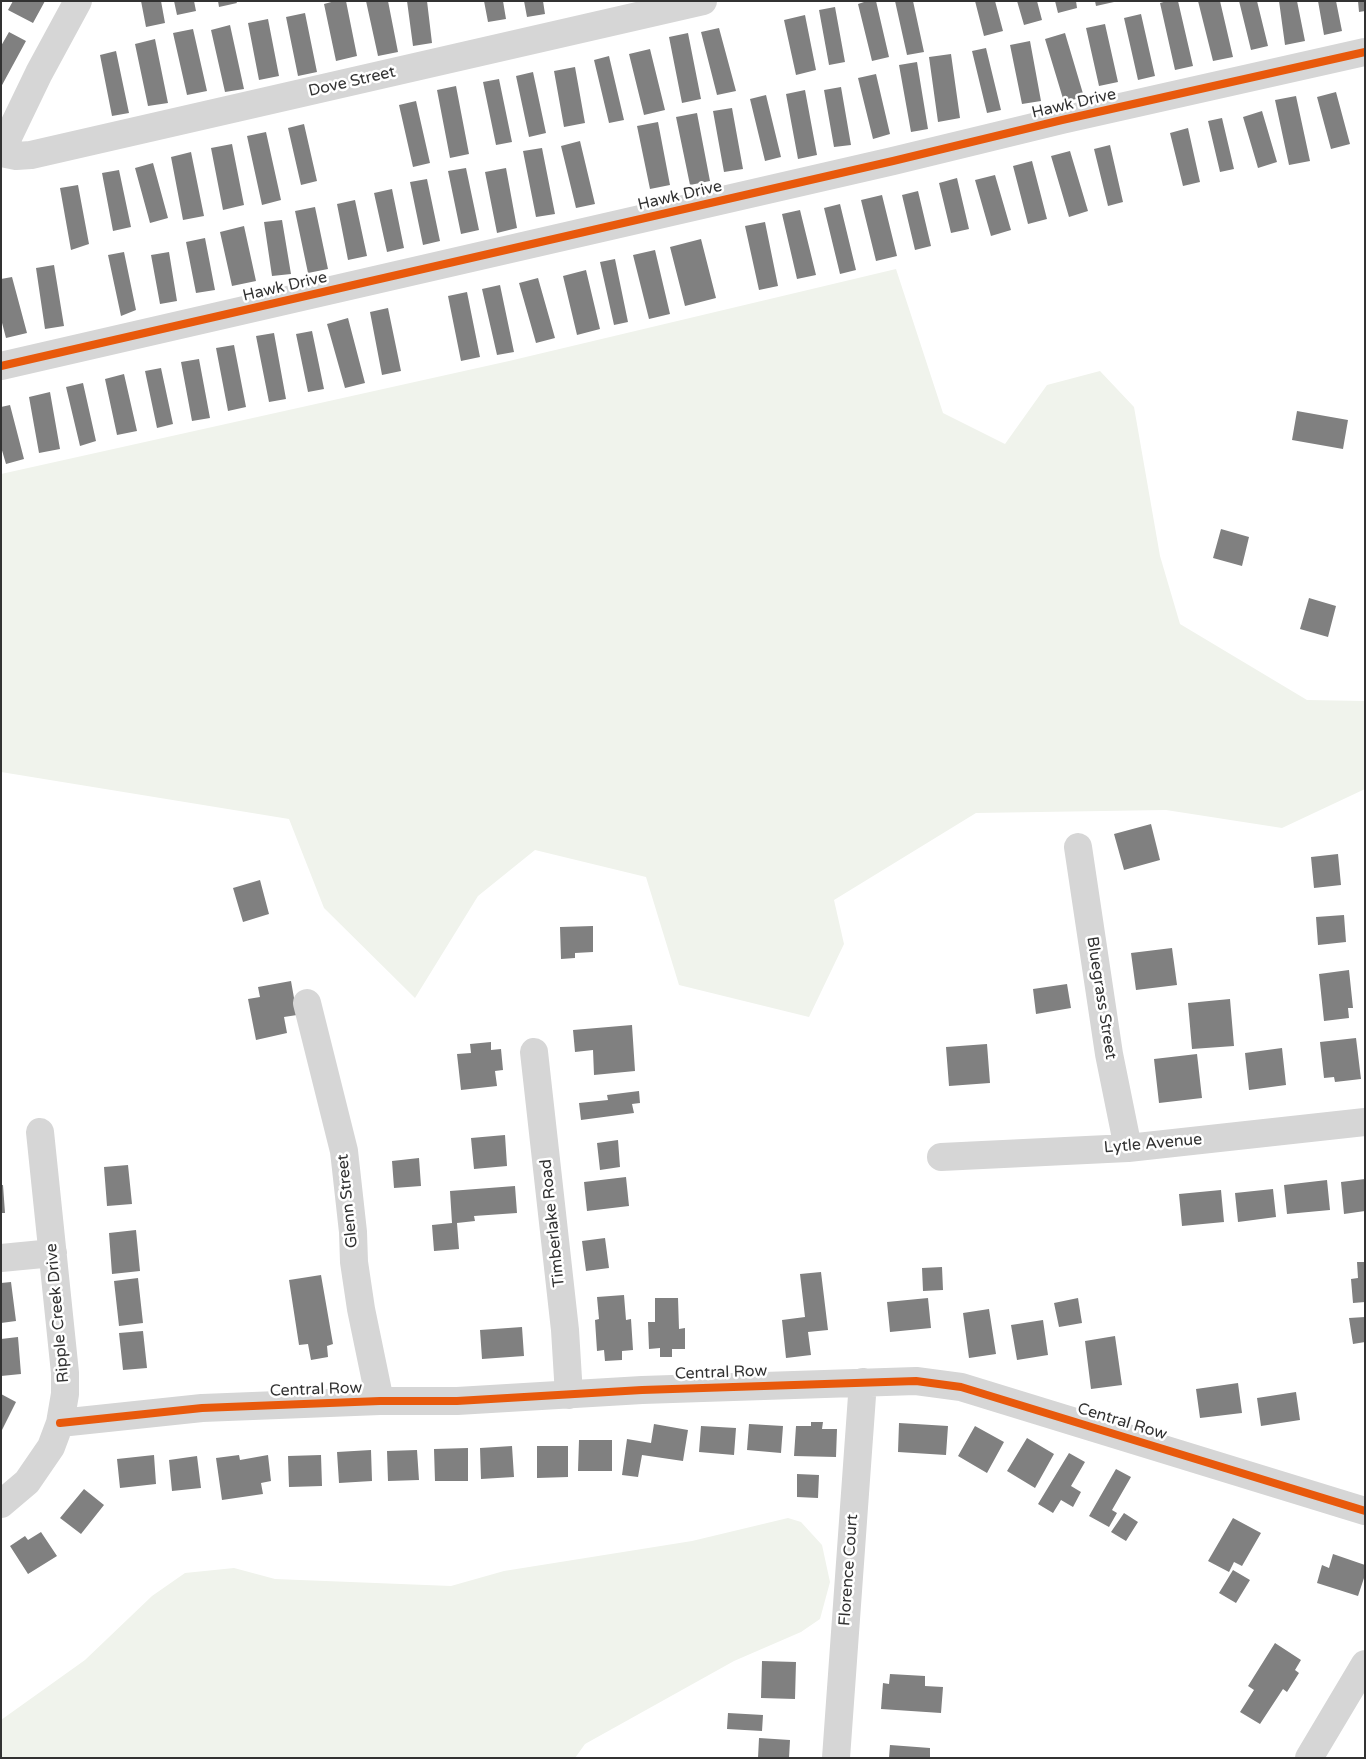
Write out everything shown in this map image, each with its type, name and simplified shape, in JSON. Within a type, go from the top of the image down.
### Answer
[{"type":"street","points":[[1,153],[39,73],[78,1]]},
{"type":"street","name":"Dove Street","points":[[1,153],[16,156],[31,155],[703,1]]},
{"type":"street","name":"Hawk Drive","points":[[1,366],[874,166],[1062,120],[1365,52]]},
{"type":"street","name":"Bluegrass Street","points":[[1078,847],[1109,1054],[1128,1148]]},
{"type":"street","name":"Glenn Street","points":[[307,1003],[344,1151],[353,1232],[355,1271],[380,1401]]},
{"type":"street","name":"Timberlake Road","points":[[534,1052],[565,1330],[569,1395]]},
{"type":"street","name":"Lytle Avenue","points":[[941,1157],[1128,1148],[1365,1122]]},
{"type":"street","name":"Ripple Creek Drive","points":[[1,1504],[27,1482],[51,1447],[60,1423],[65,1394],[65,1373],[40,1132]]},
{"type":"street","points":[[1,1258],[53,1253]]},
{"type":"street","name":"Central Row","points":[[60,1423],[202,1408],[380,1401],[457,1401],[642,1390],[916,1381],[961,1387],[1365,1511]]},
{"type":"street","name":"Florence Court","points":[[836,1758],[863,1382]]},
{"type":"street","points":[[1309,1758],[1365,1664]]},
{"type":"shaded area","points":[[896,269],[943,413],[1005,444],[1047,385],[1100,371],[1134,407],[1160,556],[1180,624],[1307,700],[1365,701],[1365,789],[1282,828],[1166,810],[976,813],[834,900],[844,944],[809,1017],[679,985],[646,877],[535,850],[478,896],[415,998],[324,908],[289,819],[1,772],[1,474],[509,361]]},
{"type":"shaded area","points":[[788,1518],[801,1522],[822,1545],[830,1582],[820,1619],[801,1632],[734,1661],[585,1744],[575,1758],[1,1758],[1,1720],[85,1660],[152,1596],[185,1573],[234,1568],[275,1579],[451,1586],[504,1571],[692,1541]]},
{"type":"building","points":[[13,1],[45,1],[33,23],[8,10]]},
{"type":"building","points":[[141,1],[161,1],[165,23],[146,27]]},
{"type":"building","points":[[174,1],[194,1],[196,11],[177,15]]},
{"type":"building","points":[[218,1],[236,1],[237,3],[219,7]]},
{"type":"building","points":[[346,1],[357,56],[336,61],[324,4]]},
{"type":"building","points":[[366,1],[388,1],[398,52],[378,56]]},
{"type":"building","points":[[407,1],[427,1],[432,43],[413,46]]},
{"type":"building","points":[[484,1],[503,1],[506,19],[488,22]]},
{"type":"building","points":[[524,1],[543,1],[545,14],[527,17]]},
{"type":"building","points":[[876,1],[889,57],[872,61],[858,4]]},
{"type":"building","points":[[895,1],[913,1],[924,52],[907,55]]},
{"type":"building","points":[[975,1],[995,1],[1003,31],[984,36]]},
{"type":"building","points":[[1017,1],[1037,1],[1042,20],[1024,25]]},
{"type":"building","points":[[1055,1],[1076,1],[1077,8],[1058,13]]},
{"type":"building","points":[[1095,1],[1114,1],[1114,2],[1096,6]]},
{"type":"building","points":[[1178,1],[1193,66],[1175,70],[1160,3]]},
{"type":"building","points":[[1198,1],[1220,1],[1233,57],[1213,61]]},
{"type":"building","points":[[1239,1],[1257,1],[1268,46],[1251,50]]},
{"type":"building","points":[[1279,1],[1297,1],[1305,41],[1285,45]]},
{"type":"building","points":[[1318,1],[1336,1],[1342,31],[1324,35]]},
{"type":"building","points":[[1358,1],[1365,1],[1365,11],[1359,12]]},
{"type":"building","points":[[835,7],[845,62],[829,65],[819,10]]},
{"type":"building","points":[[305,13],[317,72],[298,76],[286,17]]},
{"type":"building","points":[[1141,14],[1155,76],[1138,80],[1124,18]]},
{"type":"building","points":[[805,15],[816,70],[796,75],[784,20]]},
{"type":"building","points":[[268,19],[279,76],[259,80],[248,23]]},
{"type":"building","points":[[1105,24],[1118,82],[1099,86],[1086,28]]},
{"type":"building","points":[[230,25],[244,89],[225,92],[211,30]]},
{"type":"building","points":[[719,28],[736,91],[717,95],[701,32]]},
{"type":"building","points":[[193,29],[207,91],[187,95],[173,33]]},
{"type":"building","points":[[9,32],[26,41],[1,87],[1,46]]},
{"type":"building","points":[[688,33],[701,99],[682,103],[669,37]]},
{"type":"building","points":[[1065,33],[1084,97],[1064,102],[1045,39]]},
{"type":"building","points":[[155,39],[168,103],[148,106],[135,44]]},
{"type":"building","points":[[1030,41],[1041,101],[1022,104],[1010,45]]},
{"type":"building","points":[[986,48],[1001,110],[987,113],[972,51]]},
{"type":"building","points":[[650,49],[665,110],[644,115],[629,54]]},
{"type":"building","points":[[116,51],[129,113],[112,116],[100,55]]},
{"type":"building","points":[[951,54],[960,118],[938,122],[929,57]]},
{"type":"building","points":[[609,56],[624,120],[609,123],[594,60]]},
{"type":"building","points":[[917,62],[928,129],[911,132],[899,65]]},
{"type":"building","points":[[575,67],[585,123],[564,127],[554,71]]},
{"type":"building","points":[[533,72],[546,133],[529,137],[516,76]]},
{"type":"building","points":[[876,74],[890,134],[873,139],[858,78]]},
{"type":"building","points":[[499,79],[512,142],[496,145],[483,82]]},
{"type":"building","points":[[456,86],[469,154],[450,158],[437,90]]},
{"type":"building","points":[[841,87],[851,145],[834,147],[824,90]]},
{"type":"building","points":[[805,90],[817,155],[798,159],[786,94]]},
{"type":"building","points":[[1336,92],[1350,144],[1331,149],[1317,97]]},
{"type":"building","points":[[766,95],[781,157],[765,161],[750,99]]},
{"type":"building","points":[[1296,96],[1310,161],[1289,165],[1275,100]]},
{"type":"building","points":[[416,101],[430,163],[413,167],[399,105]]},
{"type":"building","points":[[732,108],[743,169],[724,172],[713,111]]},
{"type":"building","points":[[1262,111],[1277,162],[1258,168],[1243,117]]},
{"type":"building","points":[[697,113],[710,181],[690,185],[676,117]]},
{"type":"building","points":[[1222,118],[1234,169],[1220,172],[1208,121]]},
{"type":"building","points":[[658,122],[670,185],[650,189],[637,126]]},
{"type":"building","points":[[304,124],[317,181],[301,185],[288,128]]},
{"type":"building","points":[[1188,128],[1200,182],[1183,186],[1170,133]]},
{"type":"building","points":[[266,132],[281,200],[262,205],[247,136]]},
{"type":"building","points":[[580,141],[595,204],[576,208],[561,146]]},
{"type":"building","points":[[232,144],[244,205],[223,210],[211,148]]},
{"type":"building","points":[[1110,145],[1123,202],[1108,206],[1094,149]]},
{"type":"building","points":[[542,148],[555,214],[536,217],[523,151]]},
{"type":"building","points":[[1070,151],[1088,211],[1069,217],[1051,156]]},
{"type":"building","points":[[191,152],[204,216],[183,220],[171,157]]},
{"type":"building","points":[[1032,161],[1047,219],[1028,224],[1013,166]]},
{"type":"building","points":[[153,163],[168,218],[150,223],[135,168]]},
{"type":"building","points":[[466,168],[479,230],[461,234],[448,171]]},
{"type":"building","points":[[506,168],[517,228],[497,233],[485,172]]},
{"type":"building","points":[[119,170],[131,227],[113,231],[102,173]]},
{"type":"building","points":[[995,175],[1011,230],[991,236],[975,180]]},
{"type":"building","points":[[957,178],[969,229],[951,233],[939,183]]},
{"type":"building","points":[[427,179],[440,241],[423,245],[410,182]]},
{"type":"building","points":[[78,185],[89,244],[71,250],[60,188]]},
{"type":"building","points":[[392,189],[404,248],[387,252],[374,193]]},
{"type":"building","points":[[918,191],[931,246],[915,250],[902,195]]},
{"type":"building","points":[[882,195],[897,256],[876,261],[861,200]]},
{"type":"building","points":[[355,200],[367,256],[348,260],[337,204]]},
{"type":"building","points":[[840,204],[856,270],[840,274],[824,208]]},
{"type":"building","points":[[315,207],[328,269],[308,273],[295,211]]},
{"type":"building","points":[[800,210],[816,275],[797,279],[782,214]]},
{"type":"building","points":[[282,220],[291,274],[272,276],[264,222]]},
{"type":"building","points":[[765,222],[778,286],[759,290],[745,226]]},
{"type":"building","points":[[244,226],[256,281],[232,286],[220,232]]},
{"type":"building","points":[[205,238],[215,290],[196,293],[186,242]]},
{"type":"building","points":[[701,239],[716,298],[685,306],[670,247]]},
{"type":"building","points":[[655,250],[670,314],[649,319],[633,255]]},
{"type":"building","points":[[124,252],[136,310],[121,316],[108,255]]},
{"type":"building","points":[[169,252],[177,301],[160,304],[151,255]]},
{"type":"building","points":[[615,259],[628,322],[614,325],[600,262]]},
{"type":"building","points":[[54,265],[64,326],[45,329],[36,268]]},
{"type":"building","points":[[586,270],[600,329],[577,335],[563,276]]},
{"type":"building","points":[[12,277],[27,333],[6,338],[1,319],[1,279]]},
{"type":"building","points":[[538,278],[555,338],[536,343],[519,283]]},
{"type":"building","points":[[500,285],[514,352],[497,355],[482,289]]},
{"type":"building","points":[[467,292],[480,357],[461,361],[448,296]]},
{"type":"building","points":[[388,308],[401,371],[382,375],[370,312]]},
{"type":"building","points":[[348,318],[365,383],[345,388],[327,324]]},
{"type":"building","points":[[312,331],[324,389],[308,392],[296,334]]},
{"type":"building","points":[[274,333],[286,399],[269,402],[256,336]]},
{"type":"building","points":[[234,345],[246,407],[228,411],[216,348]]},
{"type":"building","points":[[199,359],[210,418],[192,421],[181,362]]},
{"type":"building","points":[[161,368],[173,424],[157,428],[145,371]]},
{"type":"building","points":[[124,374],[137,431],[117,435],[105,379]]},
{"type":"building","points":[[83,383],[96,441],[80,446],[66,387]]},
{"type":"building","points":[[50,392],[60,449],[39,453],[29,397]]},
{"type":"building","points":[[10,405],[24,459],[6,464],[1,447],[1,407]]},
{"type":"building","points":[[1297,411],[1348,420],[1343,449],[1292,440]]},
{"type":"building","points":[[1221,529],[1249,537],[1242,566],[1213,558]]},
{"type":"building","points":[[1309,598],[1336,606],[1328,637],[1300,629]]},
{"type":"building","points":[[1151,824],[1160,860],[1124,870],[1114,834]]},
{"type":"building","points":[[1338,854],[1341,885],[1314,888],[1311,857]]},
{"type":"building","points":[[260,880],[269,914],[243,922],[233,888]]},
{"type":"building","points":[[1344,915],[1346,942],[1318,945],[1316,917]]},
{"type":"building","points":[[593,926],[593,952],[575,953],[575,958],[561,959],[560,927]]},
{"type":"building","points":[[1172,948],[1177,985],[1136,990],[1131,953]]},
{"type":"building","points":[[1349,970],[1353,1008],[1348,1008],[1349,1018],[1324,1021],[1319,974]]},
{"type":"building","points":[[291,981],[297,1015],[284,1017],[287,1033],[256,1040],[248,999],[260,997],[258,987]]},
{"type":"building","points":[[1067,984],[1071,1008],[1036,1014],[1033,989]]},
{"type":"building","points":[[1230,999],[1234,1046],[1192,1049],[1188,1003]]},
{"type":"building","points":[[632,1025],[635,1071],[594,1075],[593,1050],[575,1052],[573,1030]]},
{"type":"building","points":[[1356,1038],[1361,1079],[1335,1082],[1334,1077],[1324,1078],[1320,1042]]},
{"type":"building","points":[[491,1042],[491,1050],[501,1049],[503,1070],[495,1071],[497,1086],[461,1090],[457,1054],[471,1053],[470,1044]]},
{"type":"building","points":[[987,1044],[990,1083],[949,1086],[946,1047]]},
{"type":"building","points":[[1282,1048],[1286,1085],[1249,1090],[1245,1053]]},
{"type":"building","points":[[1197,1054],[1202,1098],[1159,1103],[1154,1059]]},
{"type":"building","points":[[639,1091],[640,1103],[632,1104],[634,1113],[581,1120],[579,1103],[608,1100],[607,1095]]},
{"type":"building","points":[[505,1135],[507,1166],[474,1169],[471,1138]]},
{"type":"building","points":[[618,1140],[620,1167],[600,1170],[597,1143]]},
{"type":"building","points":[[419,1158],[421,1186],[394,1188],[392,1161]]},
{"type":"building","points":[[128,1165],[132,1204],[107,1206],[104,1167]]},
{"type":"building","points":[[626,1177],[629,1206],[587,1211],[584,1182]]},
{"type":"building","points":[[1365,1179],[1365,1211],[1344,1214],[1341,1182]]},
{"type":"building","points":[[1327,1180],[1330,1210],[1287,1214],[1284,1185]]},
{"type":"building","points":[[1,1185],[3,1185],[5,1213],[1,1213]]},
{"type":"building","points":[[515,1186],[517,1213],[474,1216],[475,1221],[457,1223],[459,1249],[434,1251],[432,1225],[452,1223],[450,1191]]},
{"type":"building","points":[[1273,1189],[1276,1217],[1238,1222],[1235,1193]]},
{"type":"building","points":[[1221,1190],[1224,1222],[1182,1226],[1179,1194]]},
{"type":"building","points":[[136,1230],[140,1271],[112,1274],[109,1233]]},
{"type":"building","points":[[605,1238],[609,1268],[586,1271],[582,1241]]},
{"type":"building","points":[[1357,1262],[1365,1262],[1365,1302],[1353,1303],[1351,1279],[1358,1278]]},
{"type":"building","points":[[942,1267],[943,1290],[923,1291],[922,1268]]},
{"type":"building","points":[[821,1272],[828,1330],[808,1332],[811,1355],[786,1358],[782,1320],[805,1317],[800,1274]]},
{"type":"building","points":[[321,1275],[333,1344],[327,1346],[328,1357],[311,1360],[308,1344],[299,1345],[289,1280]]},
{"type":"building","points":[[138,1278],[143,1323],[119,1326],[114,1281]]},
{"type":"building","points":[[11,1282],[16,1321],[1,1323],[1,1283]]},
{"type":"building","points":[[624,1295],[626,1320],[631,1319],[633,1350],[622,1351],[622,1360],[605,1361],[604,1350],[597,1351],[595,1320],[599,1319],[597,1297]]},
{"type":"building","points":[[655,1298],[678,1298],[679,1329],[685,1328],[685,1349],[672,1349],[672,1357],[660,1357],[660,1348],[649,1349],[648,1322],[655,1322]]},
{"type":"building","points":[[928,1298],[931,1328],[890,1332],[887,1302]]},
{"type":"building","points":[[1078,1298],[1082,1323],[1059,1327],[1054,1303]]},
{"type":"building","points":[[989,1309],[996,1354],[969,1358],[963,1313]]},
{"type":"building","points":[[1365,1317],[1365,1342],[1353,1344],[1349,1318]]},
{"type":"building","points":[[1043,1320],[1048,1355],[1017,1360],[1011,1325]]},
{"type":"building","points":[[522,1327],[524,1356],[482,1359],[480,1330]]},
{"type":"building","points":[[143,1331],[147,1368],[123,1370],[119,1333]]},
{"type":"building","points":[[1115,1336],[1122,1385],[1091,1389],[1085,1341]]},
{"type":"building","points":[[18,1337],[21,1374],[1,1376],[1,1339]]},
{"type":"building","points":[[1238,1383],[1242,1413],[1200,1418],[1196,1389]]},
{"type":"building","points":[[1296,1392],[1300,1420],[1261,1426],[1257,1398]]},
{"type":"building","points":[[1,1394],[16,1402],[1,1432]]},
{"type":"building","points":[[811,1422],[823,1422],[822,1429],[837,1429],[836,1457],[794,1456],[796,1426],[811,1426]]},
{"type":"building","points":[[899,1423],[948,1426],[946,1455],[898,1452]]},
{"type":"building","points":[[654,1424],[688,1430],[683,1461],[642,1455],[638,1477],[622,1475],[627,1439],[651,1443]]},
{"type":"building","points":[[749,1424],[783,1426],[781,1453],[747,1450]]},
{"type":"building","points":[[701,1426],[736,1428],[734,1455],[699,1452]]},
{"type":"building","points":[[975,1426],[1004,1442],[987,1473],[958,1456]]},
{"type":"building","points":[[1027,1438],[1054,1454],[1035,1488],[1007,1471]]},
{"type":"building","points":[[579,1440],[612,1440],[612,1471],[578,1471]]},
{"type":"building","points":[[512,1446],[514,1477],[481,1479],[480,1448]]},
{"type":"building","points":[[537,1446],[568,1446],[568,1477],[537,1478]]},
{"type":"building","points":[[468,1448],[468,1481],[435,1481],[434,1449]]},
{"type":"building","points":[[371,1450],[372,1481],[339,1483],[337,1452]]},
{"type":"building","points":[[417,1450],[419,1480],[388,1481],[387,1451]]},
{"type":"building","points":[[1069,1453],[1085,1462],[1071,1486],[1081,1492],[1073,1507],[1061,1500],[1053,1513],[1038,1504]]},
{"type":"building","points":[[154,1455],[156,1484],[120,1488],[117,1459]]},
{"type":"building","points":[[239,1455],[240,1460],[268,1455],[271,1481],[261,1483],[263,1494],[222,1500],[216,1458]]},
{"type":"building","points":[[321,1455],[322,1486],[289,1487],[288,1456]]},
{"type":"building","points":[[197,1456],[201,1488],[172,1491],[169,1460]]},
{"type":"building","points":[[1116,1469],[1131,1477],[1112,1510],[1117,1513],[1109,1527],[1089,1516]]},
{"type":"building","points":[[797,1474],[819,1475],[818,1498],[797,1497]]},
{"type":"building","points":[[84,1489],[104,1505],[81,1534],[60,1518]]},
{"type":"building","points":[[1124,1513],[1138,1522],[1126,1541],[1111,1532]]},
{"type":"building","points":[[1233,1518],[1261,1533],[1242,1566],[1234,1562],[1229,1572],[1208,1561]]},
{"type":"building","points":[[41,1532],[57,1556],[28,1574],[10,1546],[25,1536],[28,1540]]},
{"type":"building","points":[[1333,1554],[1365,1565],[1365,1575],[1358,1596],[1317,1583],[1322,1565],[1329,1568]]},
{"type":"building","points":[[1233,1570],[1250,1580],[1236,1603],[1219,1593]]},
{"type":"building","points":[[1275,1643],[1301,1660],[1295,1670],[1299,1673],[1287,1692],[1283,1689],[1260,1724],[1240,1712],[1254,1690],[1248,1686]]},
{"type":"building","points":[[762,1661],[796,1662],[795,1699],[761,1698]]},
{"type":"building","points":[[890,1674],[925,1676],[925,1686],[943,1687],[941,1713],[881,1709],[883,1683],[889,1684]]},
{"type":"building","points":[[728,1713],[763,1715],[762,1731],[727,1729]]},
{"type":"building","points":[[759,1738],[790,1740],[789,1758],[758,1758]]},
{"type":"building","points":[[890,1745],[930,1748],[930,1758],[889,1758]]},
{"type":"cycle path","points":[[1,366],[893,161],[1062,120],[1365,52]]},
{"type":"cycle path","points":[[60,1423],[202,1408],[380,1401],[457,1401],[642,1390],[916,1381],[961,1387],[1365,1511]]}]
